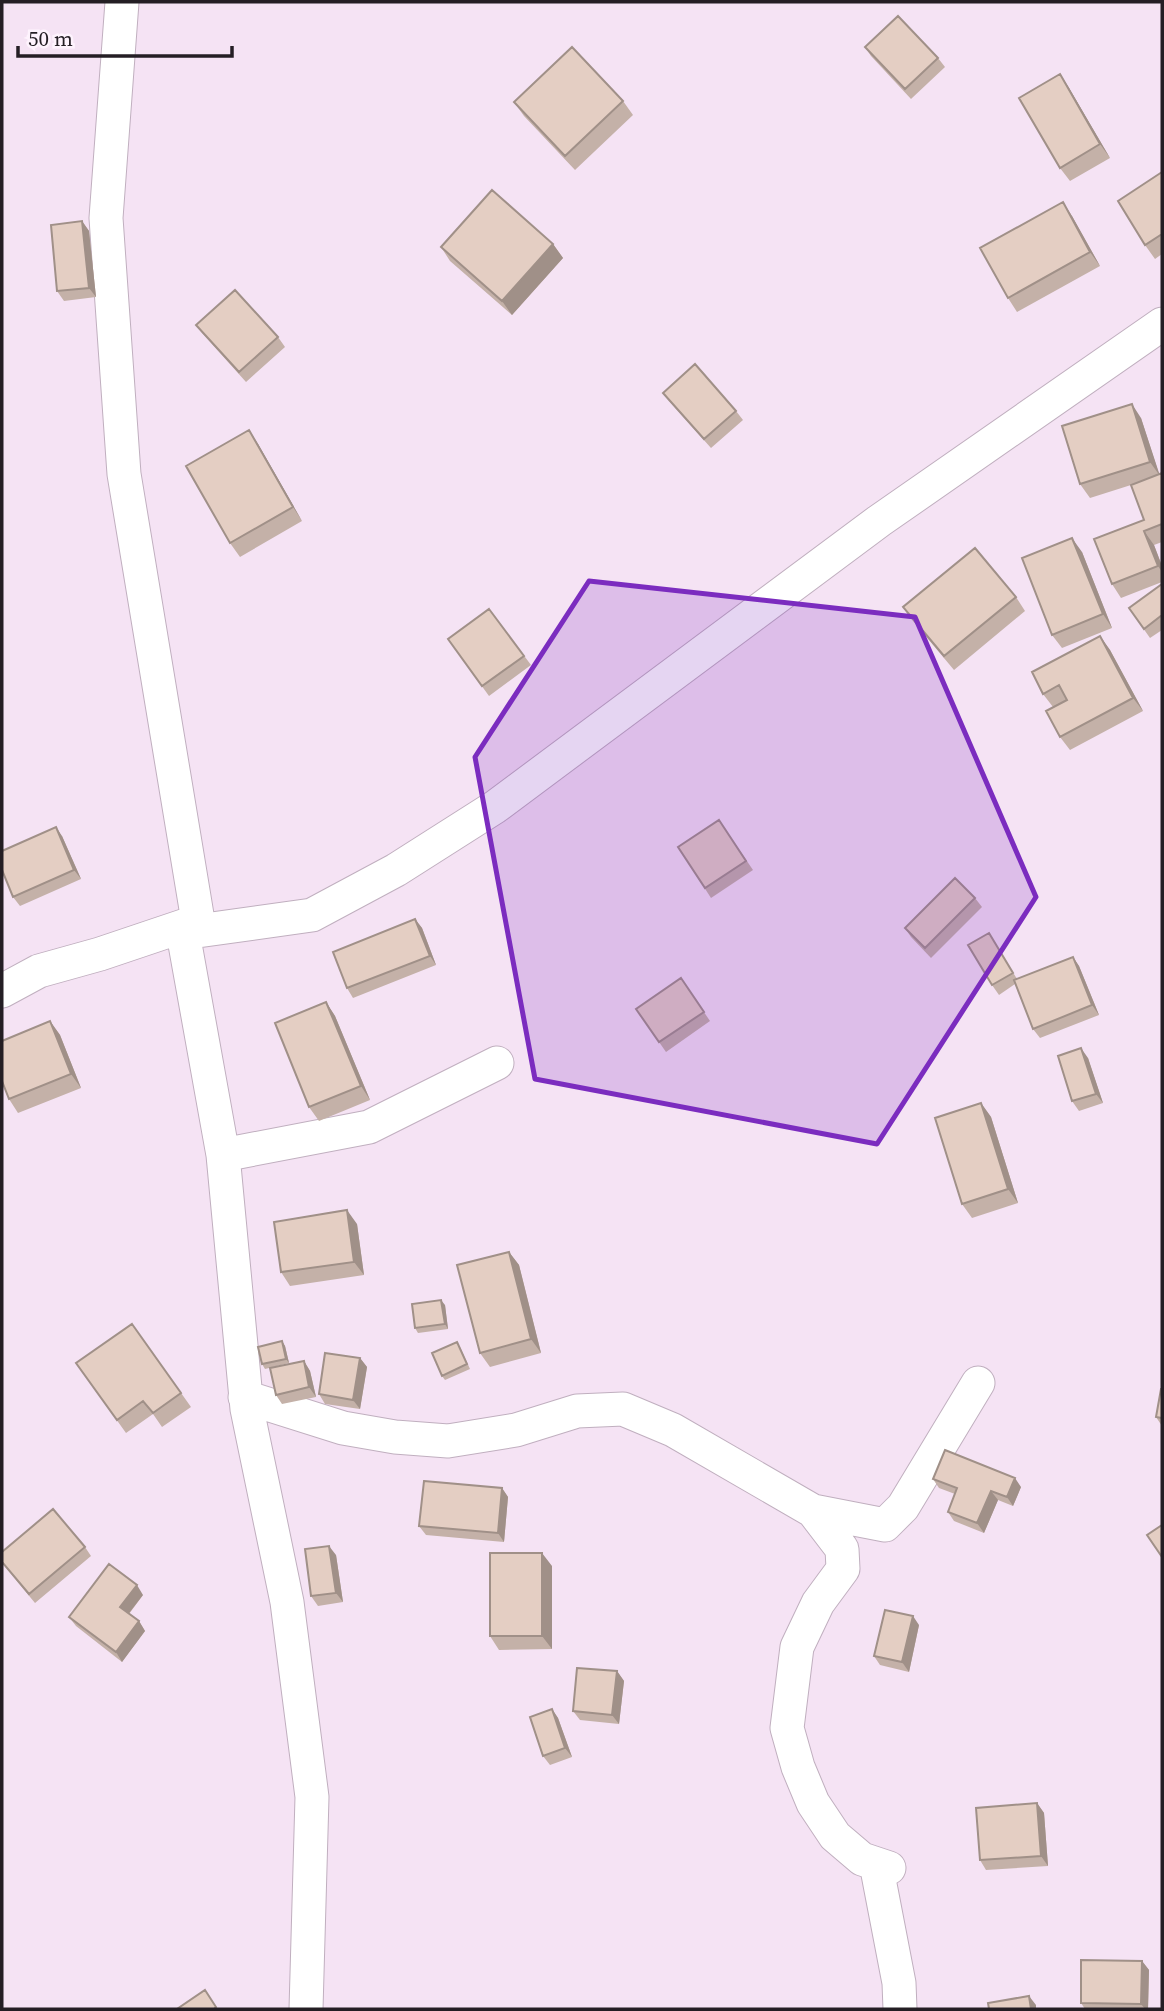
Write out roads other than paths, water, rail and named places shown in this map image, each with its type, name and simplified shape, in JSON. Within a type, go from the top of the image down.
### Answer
[{"type":"street","points":[[122,2],[106,218],[124,474],[223,1155],[245,1397],[287,1602],[312,1797],[306,2009]]},
{"type":"street","points":[[2,991],[39,971],[191,927],[312,915],[396,870],[495,807],[879,522],[1162,324]]},
{"type":"street","points":[[223,1155],[369,1127],[497,1063]]},
{"type":"street","points":[[245,1397],[343,1428],[395,1437],[448,1441],[516,1430],[577,1411],[623,1409],[673,1430],[813,1511],[885,1525],[903,1507],[978,1383]]},
{"type":"street","points":[[813,1511],[842,1549],[843,1569],[818,1603],[797,1647],[788,1728],[798,1767],[813,1803],[835,1836],[862,1859],[889,1868],[878,1874],[899,1983],[900,2009]]}]
